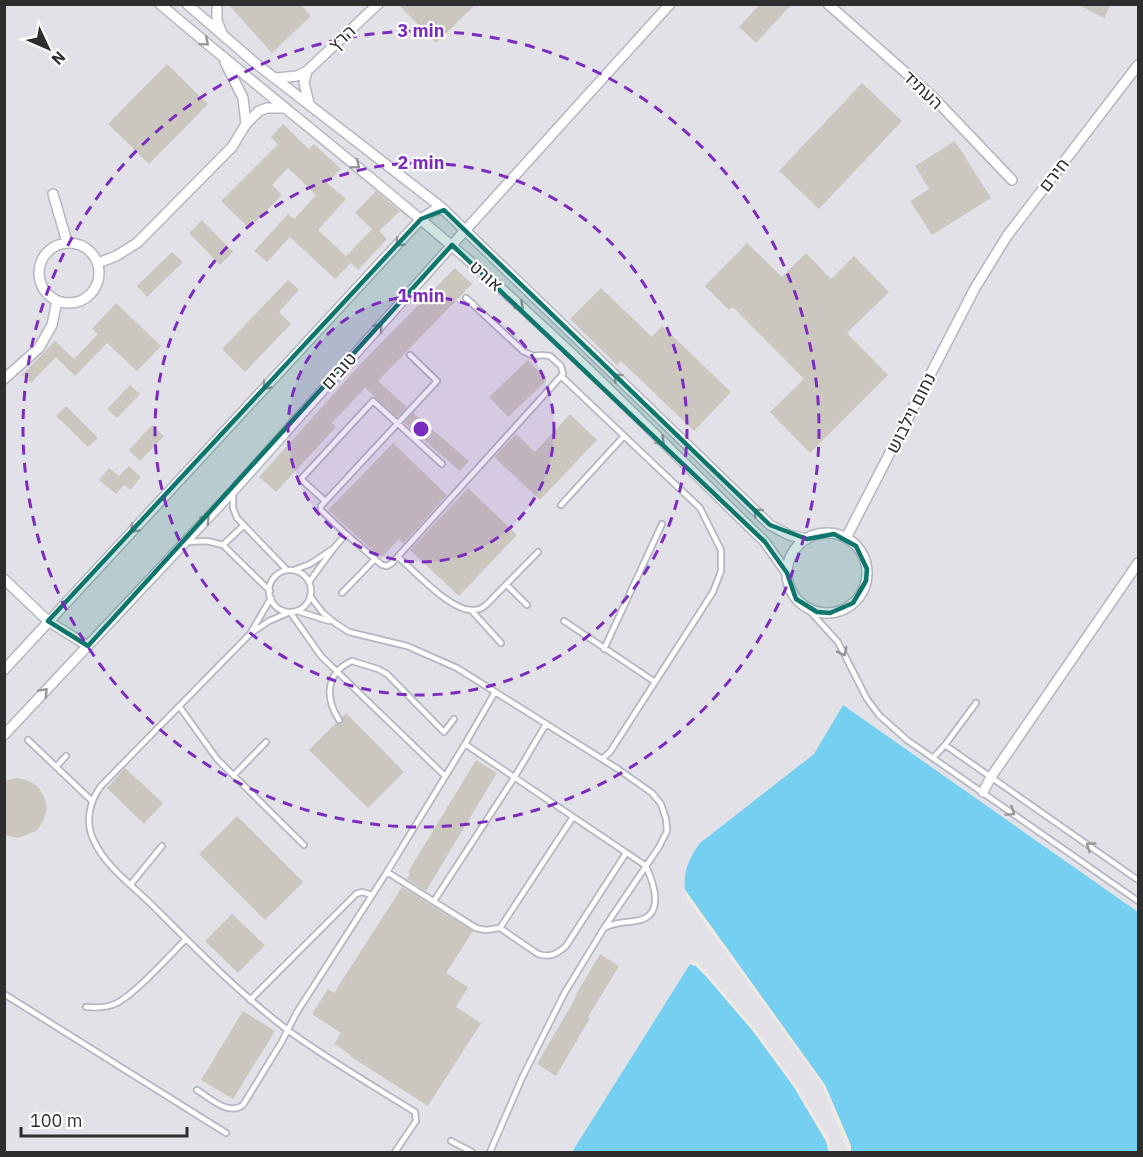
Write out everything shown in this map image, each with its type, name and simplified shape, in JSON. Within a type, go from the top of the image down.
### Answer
[{"type":"street","name":"אורט","points":[[160,4],[452,245],[561,344],[748,526],[769,547],[787,573]]},
{"type":"street","name":"אורט","points":[[187,4],[223,36],[444,210],[770,525],[789,535],[807,539]]},
{"type":"street","points":[[217,4],[217,21],[223,36]]},
{"type":"street","name":"הרץ","points":[[307,71],[378,4]]},
{"type":"street","name":"טובים","points":[[4,735],[234,490],[670,4]]},
{"type":"street","name":"העתיד","points":[[828,4],[932,96],[1012,180]]},
{"type":"street","points":[[222,57],[243,98],[246,124]]},
{"type":"street","name":"חירם","points":[[975,288],[1007,236],[1138,65]]},
{"type":"street","points":[[276,78],[297,76],[307,71]]},
{"type":"street","points":[[307,71],[304,83],[309,104]]},
{"type":"street","points":[[98,263],[116,256],[137,243],[232,147],[246,124],[259,111],[267,108],[285,108]]},
{"type":"street","points":[[53,194],[67,242]]},
{"type":"street","points":[[4,670],[421,219],[436,210],[444,210]]},
{"type":"street","points":[[67,242],[84,246],[90,250],[98,263],[100,275],[97,284],[85,299],[67,303],[57,301],[43,289],[38,271],[45,254],[58,244],[67,242]]},
{"type":"street","name":"נחום וילבוש","points":[[846,538],[975,288]]},
{"type":"street","points":[[4,379],[39,348],[52,325],[57,301]]},
{"type":"street","points":[[822,534],[834,534],[846,538],[863,556],[867,568],[862,593],[854,603],[836,612],[817,612],[806,607],[796,599],[790,589],[787,573],[792,553],[807,539],[822,534]]},
{"type":"street","points":[[983,792],[1138,563]]},
{"type":"street","points":[[4,579],[48,621],[88,646]]},
{"type":"lane","points":[[410,354],[437,381],[321,506],[321,510],[374,560],[387,566],[398,557],[561,376],[563,370],[550,356],[533,356],[522,351],[466,298]]},
{"type":"lane","points":[[561,376],[700,508],[721,550],[721,571],[713,592],[610,752],[602,759]]},
{"type":"lane","points":[[325,501],[301,479],[372,401],[442,464]]},
{"type":"lane","points":[[561,505],[624,436]]},
{"type":"lane","points":[[234,490],[233,508],[243,526],[287,570]]},
{"type":"lane","points":[[604,649],[662,524]]},
{"type":"lane","points":[[223,545],[243,526]]},
{"type":"lane","points":[[309,582],[346,534]]},
{"type":"lane","points":[[185,542],[207,541],[223,545],[270,594],[277,607],[290,612],[321,656],[445,776]]},
{"type":"lane","points":[[250,634],[270,594],[272,582],[276,576],[287,570],[310,564],[334,548]]},
{"type":"lane","points":[[398,557],[453,605],[471,610],[482,609],[538,552]]},
{"type":"lane","points":[[342,593],[374,560]]},
{"type":"lane","points":[[294,570],[306,577],[309,582],[310,596],[323,613],[335,623],[350,632],[407,646],[457,668],[602,759],[652,793],[661,804],[667,831],[564,994],[527,1067],[490,1152]]},
{"type":"lane","points":[[507,585],[527,605]]},
{"type":"lane","points":[[310,596],[303,608],[269,621],[250,634],[179,706],[101,786],[92,801],[89,822],[93,839],[112,867],[250,1000],[288,1030],[415,1112],[416,1121],[395,1152]]},
{"type":"lane","points":[[806,607],[838,642],[867,699],[879,715],[907,740],[1138,901]]},
{"type":"lane","points":[[471,610],[501,643]]},
{"type":"lane","points":[[296,611],[335,623]]},
{"type":"lane","points":[[564,621],[655,682]]},
{"type":"lane","points":[[339,720],[331,703],[330,681],[337,672],[352,661],[387,674],[444,732],[454,720]]},
{"type":"lane","points":[[197,1090],[230,1110],[243,1105],[297,1012],[387,872],[495,692]]},
{"type":"lane","points":[[933,758],[976,703]]},
{"type":"lane","points":[[179,706],[217,759],[304,844]]},
{"type":"lane","points":[[434,901],[514,778],[546,724]]},
{"type":"lane","points":[[28,740],[92,801]]},
{"type":"lane","points":[[234,775],[266,742]]},
{"type":"lane","points":[[465,744],[646,866],[656,895],[652,910],[641,920],[619,922],[604,928]]},
{"type":"lane","points":[[945,745],[1138,880]]},
{"type":"lane","points":[[56,767],[66,756]]},
{"type":"lane","points":[[387,872],[476,928],[494,930],[500,928],[573,817]]},
{"type":"lane","points":[[131,884],[162,846]]},
{"type":"lane","points":[[500,928],[538,954],[545,956],[559,953],[566,946],[626,853]]},
{"type":"lane","points":[[250,1000],[356,894],[362,892],[372,895]]},
{"type":"lane","points":[[86,1007],[102,1008],[118,1002],[133,991],[186,939]]},
{"type":"lane","points":[[4,994],[226,1133]]},
{"type":"lane","points":[[451,1141],[472,1152]]},
{"type":"highlighted area","points":[[444,210],[770,525],[807,539],[834,534],[856,546],[867,569],[866,581],[853,603],[830,613],[817,612],[796,599],[787,573],[765,542],[452,245],[88,646],[48,621],[421,219]]},
{"type":"shaded area","points":[[5,5],[1138,5],[1138,912],[843,705],[814,754],[700,843],[685,890],[825,1085],[851,1152],[829,1152],[826,1141],[794,1087],[690,964],[572,1152],[5,1152]]},
{"type":"water","points":[[843,705],[1138,912],[1138,1152],[851,1152],[851,1146],[825,1085],[685,890],[688,865],[700,843],[814,754]]},
{"type":"water","points":[[690,964],[696,966],[705,975],[753,1031],[794,1087],[826,1141],[829,1152],[572,1152]]},
{"type":"pier","points":[[685,890],[825,1085],[851,1146],[851,1152],[848,1152],[823,1086],[687,899]]},
{"type":"pier","points":[[690,961],[698,963],[756,1030],[796,1085],[829,1139],[832,1152],[829,1152],[826,1141],[794,1087],[753,1031],[705,975],[696,966],[690,964]]},
{"type":"building","points":[[228,4],[300,4],[311,16],[272,53]]},
{"type":"building","points":[[398,4],[476,4],[436,43]]},
{"type":"building","points":[[760,4],[792,4],[756,43],[739,27]]},
{"type":"building","points":[[1077,4],[1111,4],[1104,18]]},
{"type":"building","points":[[167,64],[208,104],[149,164],[108,124]]},
{"type":"building","points":[[862,83],[902,121],[819,209],[779,171]]},
{"type":"building","points":[[283,124],[309,149],[314,144],[341,169],[327,183],[346,199],[318,230],[346,256],[372,229],[355,213],[376,191],[400,211],[379,231],[387,239],[358,270],[351,263],[335,279],[290,237],[267,262],[254,251],[288,214],[294,219],[316,195],[288,168],[272,185],[282,195],[249,228],[221,201],[278,144],[271,137]]},
{"type":"building","points":[[955,141],[991,198],[932,235],[910,201],[929,189],[915,166]]},
{"type":"building","points":[[202,220],[233,252],[220,265],[189,233]]},
{"type":"building","points":[[747,243],[782,277],[806,253],[831,279],[854,256],[889,292],[847,333],[888,375],[810,453],[770,412],[804,379],[733,307],[729,310],[705,286]]},
{"type":"building","points":[[172,252],[183,262],[147,297],[137,286]]},
{"type":"building","points":[[455,268],[472,284],[378,381],[407,407],[397,417],[365,388],[332,423],[336,427],[276,492],[259,477],[367,357]]},
{"type":"building","points":[[288,280],[299,290],[279,312],[291,324],[245,372],[222,349]]},
{"type":"building","points":[[601,288],[652,337],[662,326],[731,392],[694,431],[621,361],[617,365],[570,319]]},
{"type":"building","points":[[116,303],[161,346],[137,371],[107,343],[75,376],[56,357],[31,383],[22,375],[55,341],[74,359],[98,334],[92,329]]},
{"type":"building","points":[[528,360],[547,380],[508,417],[489,397]]},
{"type":"building","points":[[130,385],[140,394],[117,418],[107,409]]},
{"type":"building","points":[[66,406],[98,438],[88,447],[56,416]]},
{"type":"building","points":[[413,413],[469,461],[460,471],[404,423]]},
{"type":"building","points":[[570,414],[597,440],[540,500],[494,457],[516,434],[535,452]]},
{"type":"building","points":[[152,425],[164,436],[140,461],[129,450]]},
{"type":"building","points":[[393,443],[447,495],[403,544],[399,539],[381,558],[328,510]]},
{"type":"building","points":[[129,466],[141,477],[130,490],[124,485],[116,494],[99,480],[109,468],[119,476]]},
{"type":"building","points":[[468,488],[517,535],[459,596],[410,550]]},
{"type":"building","points":[[346,713],[404,772],[368,808],[309,750],[336,723],[342,723],[342,717]]},
{"type":"building","points":[[476,760],[497,773],[426,891],[407,879],[410,874],[408,872]]},
{"type":"building","points":[[125,768],[163,803],[144,824],[107,788]]},
{"type":"building","points":[[17,778],[27,780],[37,786],[44,796],[47,809],[43,822],[36,831],[18,838],[4,835],[4,781]]},
{"type":"building","points":[[237,816],[303,882],[265,920],[199,854]]},
{"type":"building","points":[[402,887],[473,931],[446,973],[468,987],[456,1007],[481,1023],[428,1106],[334,1044],[341,1033],[312,1014],[328,989],[334,993]]},
{"type":"building","points":[[232,914],[265,945],[238,973],[205,941]]},
{"type":"building","points":[[600,954],[619,966],[556,1076],[537,1064]]},
{"type":"building","points":[[243,1011],[275,1031],[233,1099],[201,1080]]}]
